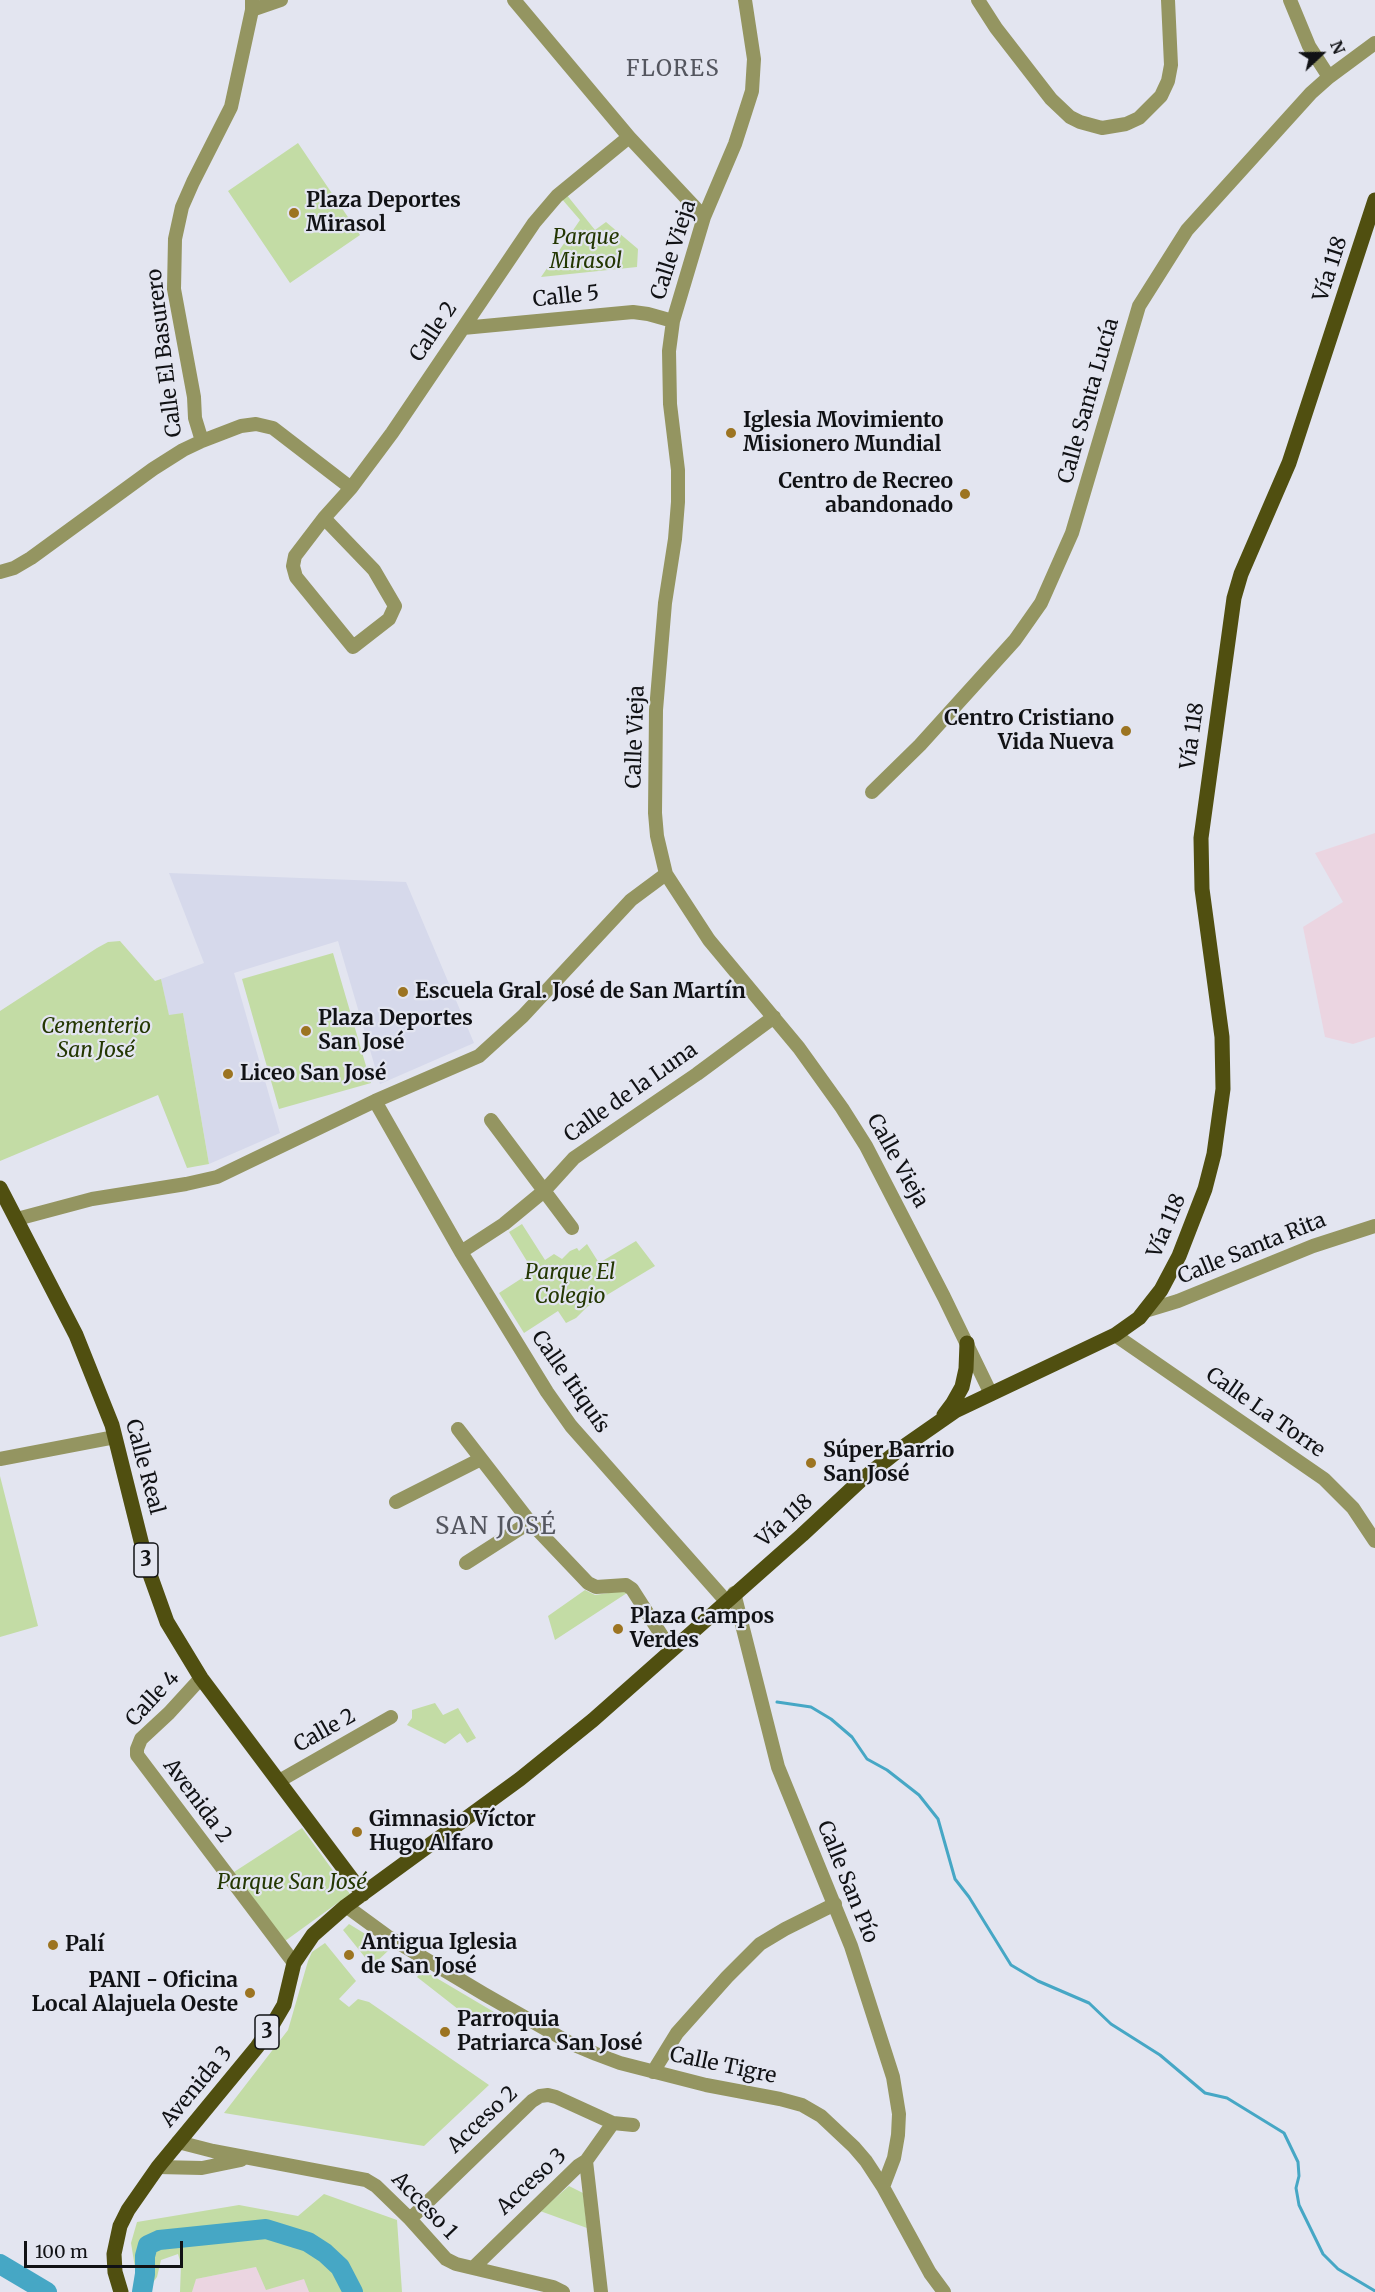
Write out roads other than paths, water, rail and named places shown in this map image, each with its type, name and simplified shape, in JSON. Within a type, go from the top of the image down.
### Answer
[{"type":"main road","name":"Vía 118","points":[[363,1894],[520,1779],[593,1720],[860,1481],[940,1420],[1115,1335],[1145,1311],[1161,1290],[1194,1221],[1210,1172],[1221,1116],[1222,1037],[1202,889],[1201,838],[1234,598],[1241,573],[1289,463],[1375,200]]},
{"type":"main road","name":"Calle Real","points":[[0,1188],[76,1335],[115,1437],[148,1569],[167,1622],[201,1678],[363,1894]]},
{"type":"main road","points":[[940,1420],[962,1387],[966,1369],[967,1343]]},
{"type":"main road","name":"Avenida 3","points":[[121,2292],[114,2263],[115,2246],[120,2226],[133,2202],[178,2142],[257,2047],[274,2022],[284,2005],[294,1963],[312,1935],[363,1894]]},
{"type":"street","points":[[252,5],[281,0]]},
{"type":"street","points":[[514,0],[629,137],[704,217]]},
{"type":"street","name":"Calle Vieja","points":[[745,0],[754,59],[752,91],[735,144],[704,217],[673,321],[668,375],[678,470],[678,502],[665,603],[656,733],[657,836],[666,874],[709,940],[774,1017],[842,1108],[866,1146],[967,1343],[991,1395]]},
{"type":"street","points":[[978,0],[996,28],[1061,109],[1080,122],[1102,128],[1126,124],[1139,117],[1161,96],[1171,65],[1168,0]]},
{"type":"street","points":[[1290,0],[1309,46],[1329,77]]},
{"type":"street","name":"Calle El Basurero","points":[[0,572],[14,568],[30,558],[153,469],[202,441],[195,418],[194,397],[174,289],[175,239],[182,207],[231,107],[252,5]]},
{"type":"street","name":"Calle Santa Lucía","points":[[872,792],[920,745],[1016,640],[1041,603],[1072,532],[1139,306],[1145,293],[1187,230],[1311,93],[1375,43]]},
{"type":"street","name":"Calle 2","points":[[324,518],[374,570],[395,606],[389,619],[353,647],[296,577],[293,567],[295,556],[324,518],[351,488],[392,433],[534,222],[557,196],[629,137]]},
{"type":"street","name":"Calle 5","points":[[463,328],[633,312],[673,321]]},
{"type":"street","points":[[202,441],[241,426],[256,424],[273,428],[351,488]]},
{"type":"street","points":[[17,1219],[92,1199],[217,1177],[375,1101],[479,1056],[523,1016],[631,900],[666,874]]},
{"type":"street","name":"Calle de la Luna","points":[[461,1252],[504,1224],[544,1191],[574,1158],[697,1074],[774,1017]]},
{"type":"street","name":"Calle Itiquís","points":[[375,1101],[461,1252],[547,1392],[571,1426],[730,1597]]},
{"type":"street","points":[[491,1120],[573,1228]]},
{"type":"street","name":"Calle Santa Rita","points":[[1145,1311],[1178,1301],[1313,1246],[1375,1226]]},
{"type":"street","name":"Calle La Torre","points":[[1115,1335],[1324,1479],[1370,1522],[1375,1541]]},
{"type":"street","points":[[458,1429],[530,1522],[588,1583],[596,1587],[626,1585],[632,1589],[671,1650]]},
{"type":"street","points":[[0,1459],[115,1437]]},
{"type":"street","points":[[396,1502],[481,1459]]},
{"type":"street","points":[[466,1563],[530,1522]]},
{"type":"street","name":"Calle San Pío","points":[[730,1597],[778,1767],[835,1904],[893,2077],[897,2097],[898,2135],[894,2158],[884,2187]]},
{"type":"street","name":"Calle 4","points":[[137,1749],[141,1739],[201,1678]]},
{"type":"street","name":"Calle 2","points":[[279,1781],[391,1718]]},
{"type":"street","name":"Avenida 2","points":[[137,1749],[140,1760],[294,1963]]},
{"type":"street","points":[[653,2072],[677,2033],[760,1944],[835,1904]]},
{"type":"street","name":"Calle Tigre","points":[[346,1906],[387,1936],[570,2043],[620,2063],[653,2072],[802,2105],[821,2116],[854,2147],[884,2187],[930,2273],[944,2292]]},
{"type":"street","name":"Acceso 2","points":[[410,2219],[532,2101],[540,2096],[556,2097],[613,2123],[633,2125]]},
{"type":"street","name":"Acceso 3","points":[[474,2267],[578,2166],[586,2161],[613,2123]]},
{"type":"street","name":"Acceso 1","points":[[178,2142],[213,2151],[366,2180],[376,2186],[410,2219],[446,2259],[456,2264],[552,2287],[563,2292]]},
{"type":"street","name":"Acceso 1","points":[[158,2167],[202,2168],[252,2158]]},
{"type":"street","points":[[586,2161],[601,2292]]},
{"type":"waterway","points":[[777,1702],[811,1707],[831,1719],[852,1737],[867,1759],[887,1770],[919,1795],[938,1819],[955,1879],[969,1897],[1011,1965],[1038,1981],[1089,2003],[1111,2024],[1160,2055],[1205,2093],[1227,2098],[1284,2133],[1298,2162],[1299,2176],[1296,2188],[1299,2205],[1323,2254],[1338,2269],[1375,2291]]},
{"type":"waterway","points":[[142,2292],[148,2245],[159,2240],[266,2229],[308,2242],[325,2253],[340,2267],[353,2292]]},
{"type":"waterway","points":[[0,2264],[47,2292]]},
{"type":"place","name":"Plaza Deportes Mirasol","points":[[294,213]]},
{"type":"place","name":"Iglesia Movimiento Misionero Mundial","points":[[731,433]]},
{"type":"place","name":"Centro de Recreo abandonado","points":[[965,494]]},
{"type":"place","name":"Centro Cristiano Vida Nueva","points":[[1126,731]]},
{"type":"place","name":"Escuela Gral. José de San Martín","points":[[403,992]]},
{"type":"place","name":"Plaza Deportes San José","points":[[306,1031]]},
{"type":"place","name":"Liceo San José","points":[[228,1074]]},
{"type":"place","name":"Súper Barrio San José","points":[[811,1463]]},
{"type":"place","name":"Plaza Campos Verdes","points":[[618,1629]]},
{"type":"place","name":"Gimnasio Víctor Hugo Alfaro","points":[[357,1832]]},
{"type":"place","name":"Palí","points":[[53,1945]]},
{"type":"place","name":"Antigua Iglesia de San José","points":[[349,1955]]},
{"type":"place","name":"PANI - Oficina Local Alajuela Oeste","points":[[250,1993]]},
{"type":"place","name":"Parroquia Patriarca San José","points":[[445,2032]]},
{"type":"district","name":"FLORES","points":[[673,70]]},
{"type":"district","name":"SAN JOSÉ","points":[[496,1527]]},
{"type":"park label","name":"Parque Mirasol","points":[[586,250]]},
{"type":"park label","name":"Cementerio San José","points":[[96,1039]]},
{"type":"park label","name":"Parque El Colegio","points":[[570,1285]]},
{"type":"park label","name":"Parque San José","points":[[292,1883]]}]
